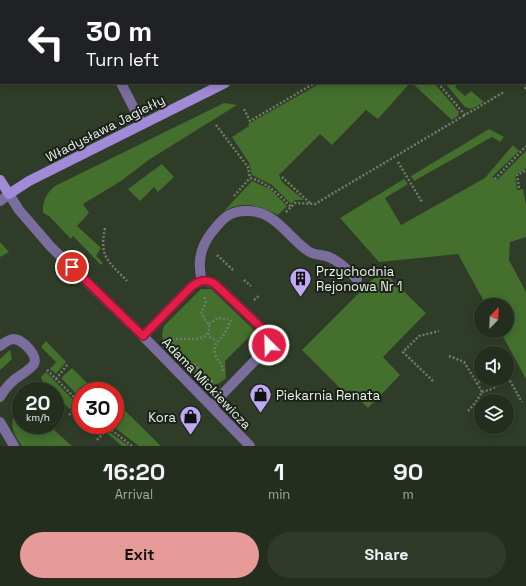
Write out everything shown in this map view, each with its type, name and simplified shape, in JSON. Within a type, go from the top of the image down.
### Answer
[{"type":"street","points":[[122,84],[142,124]]},
{"type":"street","name":"Władysława Jagiełły","points":[[0,201],[30,181],[222,84]]},
{"type":"street","name":"Adama Mickiewicza","points":[[0,180],[19,210],[41,236],[212,405],[245,444]]},
{"type":"street","points":[[206,281],[199,262],[201,252],[206,242],[216,227],[229,214],[232,212],[242,211],[260,212],[269,216],[308,251],[333,259],[357,280]]},
{"type":"street","points":[[143,336],[191,287],[206,281],[215,284],[267,333],[270,338],[269,345],[212,405]]},
{"type":"street","points":[[0,346],[10,340],[16,340],[23,344],[32,353],[35,359],[33,365],[7,386],[0,397]]},
{"type":"street","points":[[0,422],[14,446]]},
{"type":"path","points":[[244,109],[250,121],[313,84]]},
{"type":"path","points":[[439,84],[465,115]]},
{"type":"path","points":[[295,203],[315,204],[504,92]]},
{"type":"path","points":[[216,125],[248,167],[250,178],[258,180],[270,187],[291,207]]},
{"type":"path","points":[[495,178],[526,146]]},
{"type":"path","points":[[398,162],[422,202]]},
{"type":"path","points":[[519,188],[517,175],[526,170]]},
{"type":"path","points":[[282,178],[311,204]]},
{"type":"path","points":[[105,228],[103,239],[104,254],[107,260],[127,281]]},
{"type":"path","points":[[213,251],[233,270]]},
{"type":"path","points":[[244,280],[251,286]]},
{"type":"path","points":[[168,339],[199,339],[206,336],[208,333],[209,324],[201,312],[206,304],[204,293],[206,281]]},
{"type":"path","points":[[223,374],[223,366],[216,356],[217,341],[224,335],[230,320],[243,311]]},
{"type":"path","points":[[209,324],[218,318],[230,320]]},
{"type":"path","points":[[433,381],[403,352],[419,336],[440,331]]},
{"type":"path","points":[[208,333],[210,337],[217,341]]},
{"type":"path","points":[[165,336],[172,343]]},
{"type":"path","points":[[449,356],[464,362],[474,378]]},
{"type":"path","points":[[189,359],[211,381],[216,381]]},
{"type":"path","points":[[56,379],[68,364]]},
{"type":"path","points":[[42,366],[72,395]]},
{"type":"path","points":[[468,411],[482,392],[492,389],[509,379],[522,402]]},
{"type":"path","points":[[479,386],[482,392]]},
{"type":"path","points":[[69,415],[72,412]]},
{"type":"path","points":[[97,440],[102,434]]},
{"type":"path","points":[[116,434],[132,446]]},
{"type":"green space","points":[[319,84],[409,84],[378,119],[366,110],[332,145],[320,134],[279,175],[282,182],[304,200],[295,200],[291,204],[272,185],[252,175],[249,163],[232,137],[249,126],[248,124]]},
{"type":"green space","points":[[413,84],[435,84],[459,112],[458,116],[452,120]]},
{"type":"green space","points":[[446,84],[458,84],[455,87],[465,96],[471,91],[484,102],[471,109],[465,107]]},
{"type":"green space","points":[[224,103],[237,105],[150,159],[121,181],[83,204],[89,213],[77,226],[101,248],[96,256],[103,263],[101,265],[73,236],[71,239],[49,216],[43,213],[43,205],[46,198],[55,186]]},
{"type":"green space","points":[[489,129],[504,137],[500,142],[492,137],[414,181],[411,176]]},
{"type":"green space","points":[[513,145],[519,151],[492,177],[497,180],[526,151],[526,168],[515,175],[517,190],[523,189],[526,205],[526,237],[510,242],[509,260],[526,292],[526,379],[514,357],[514,346],[508,346],[504,338],[514,338],[514,298],[482,298],[458,254],[379,262],[340,218],[404,179],[408,184],[385,198],[401,225],[485,178]]},
{"type":"green space","points":[[162,164],[174,177],[158,192],[154,187],[140,201],[128,189]]},
{"type":"green space","points":[[252,181],[270,189],[287,206],[278,215],[265,209],[245,205],[224,211]]},
{"type":"green space","points":[[0,242],[9,252],[0,257]]},
{"type":"green space","points":[[382,270],[426,313],[383,357],[400,375],[368,408],[350,390],[346,394],[302,350]]},
{"type":"green space","points":[[201,289],[211,289],[254,330],[253,333],[225,361],[226,378],[215,385],[203,381],[166,346],[162,336],[164,326]]},
{"type":"green space","points":[[46,341],[66,362],[56,374],[50,369],[56,362],[41,347]]},
{"type":"green space","points":[[10,350],[12,359],[0,370],[0,359]]},
{"type":"green space","points":[[72,368],[86,382],[72,382],[72,390],[61,378]]},
{"type":"green space","points":[[46,372],[56,382],[43,382],[41,377]]},
{"type":"green space","points":[[64,391],[72,399],[72,406],[70,409],[64,403]]},
{"type":"green space","points":[[124,410],[161,446],[139,446],[123,434]]},
{"type":"green space","points":[[58,434],[72,446],[22,446],[15,435]]},
{"type":"green space","points":[[108,434],[112,434],[129,446],[122,446]]},
{"type":"place","name":"Przychodnia Rejonowa Nr 1","points":[[301,298]]},
{"type":"place","name":"Piekarnia Renata","points":[[261,414]]},
{"type":"place","name":"Kora","points":[[191,436]]},
{"type":"route","points":[[72,267],[143,336],[191,287],[204,280],[213,282],[267,333],[270,338],[269,345]]}]
